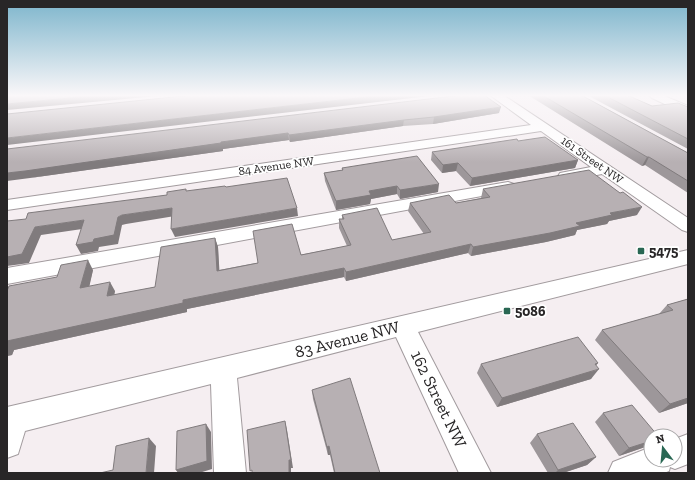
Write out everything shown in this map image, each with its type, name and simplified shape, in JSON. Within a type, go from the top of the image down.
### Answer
[{"type":"street","name":"161 Street NW","points":[[530,117],[688,226]]},
{"type":"street","name":"84 Avenue NW","points":[[7,205],[544,127]]},
{"type":"street","points":[[550,179],[606,169]]},
{"type":"street","points":[[7,276],[527,183]]},
{"type":"street","name":"83 Avenue NW","points":[[10,428],[223,369],[688,257]]},
{"type":"street","name":"162 Street NW","points":[[402,325],[475,473]]},
{"type":"street","points":[[223,369],[230,473]]},
{"type":"street","points":[[624,473],[643,466]]},
{"type":"building","points":[[7,117],[188,117],[7,138]]},
{"type":"building","points":[[273,117],[430,117],[289,135],[288,133],[7,173],[7,149]]},
{"type":"building","points":[[580,117],[622,117],[688,153],[688,181]]},
{"type":"building","points":[[647,117],[688,117],[688,139]]},
{"type":"building","points":[[545,137],[578,160],[472,178],[458,163],[443,165],[432,152],[517,139],[518,141]]},
{"type":"building","points":[[417,156],[439,184],[400,190],[397,186],[369,191],[371,195],[336,201],[324,173],[343,170],[342,168]]},
{"type":"building","points":[[589,170],[620,193],[623,192],[642,207],[610,213],[612,215],[576,223],[580,226],[550,233],[473,247],[471,244],[346,272],[344,268],[183,300],[183,303],[7,341],[7,291],[9,286],[57,277],[61,265],[88,260],[80,288],[110,282],[107,296],[155,287],[161,247],[215,238],[217,271],[258,263],[253,231],[292,224],[301,255],[351,245],[339,219],[344,219],[342,215],[377,208],[392,240],[431,232],[410,203],[449,195],[456,203],[490,197],[483,189]]},
{"type":"building","points":[[287,178],[297,208],[171,229],[172,208],[122,215],[118,217],[114,235],[94,239],[93,242],[76,245],[84,220],[35,227],[22,254],[7,257],[7,221],[26,219],[28,213],[167,195],[167,192],[186,189],[186,191],[226,187]]},
{"type":"building","points":[[688,299],[688,398],[670,404],[602,330],[673,310],[667,305]]},
{"type":"building","points":[[578,337],[598,363],[595,364],[599,369],[502,398],[481,364]]},
{"type":"building","points":[[350,378],[380,473],[335,473],[329,446],[327,447],[312,390]]},
{"type":"building","points":[[632,405],[651,428],[643,428],[643,444],[629,448],[603,413]]},
{"type":"building","points":[[285,421],[291,460],[289,460],[289,473],[252,473],[252,470],[250,471],[247,430]]},
{"type":"building","points":[[573,423],[596,457],[558,470],[537,434]]},
{"type":"building","points":[[206,424],[207,461],[176,470],[177,431]]},
{"type":"building","points":[[149,438],[146,473],[100,473],[113,470],[116,446]]},
{"type":"place","name":"5475","points":[[641,251]]},
{"type":"place","name":"5086","points":[[507,311]]}]
